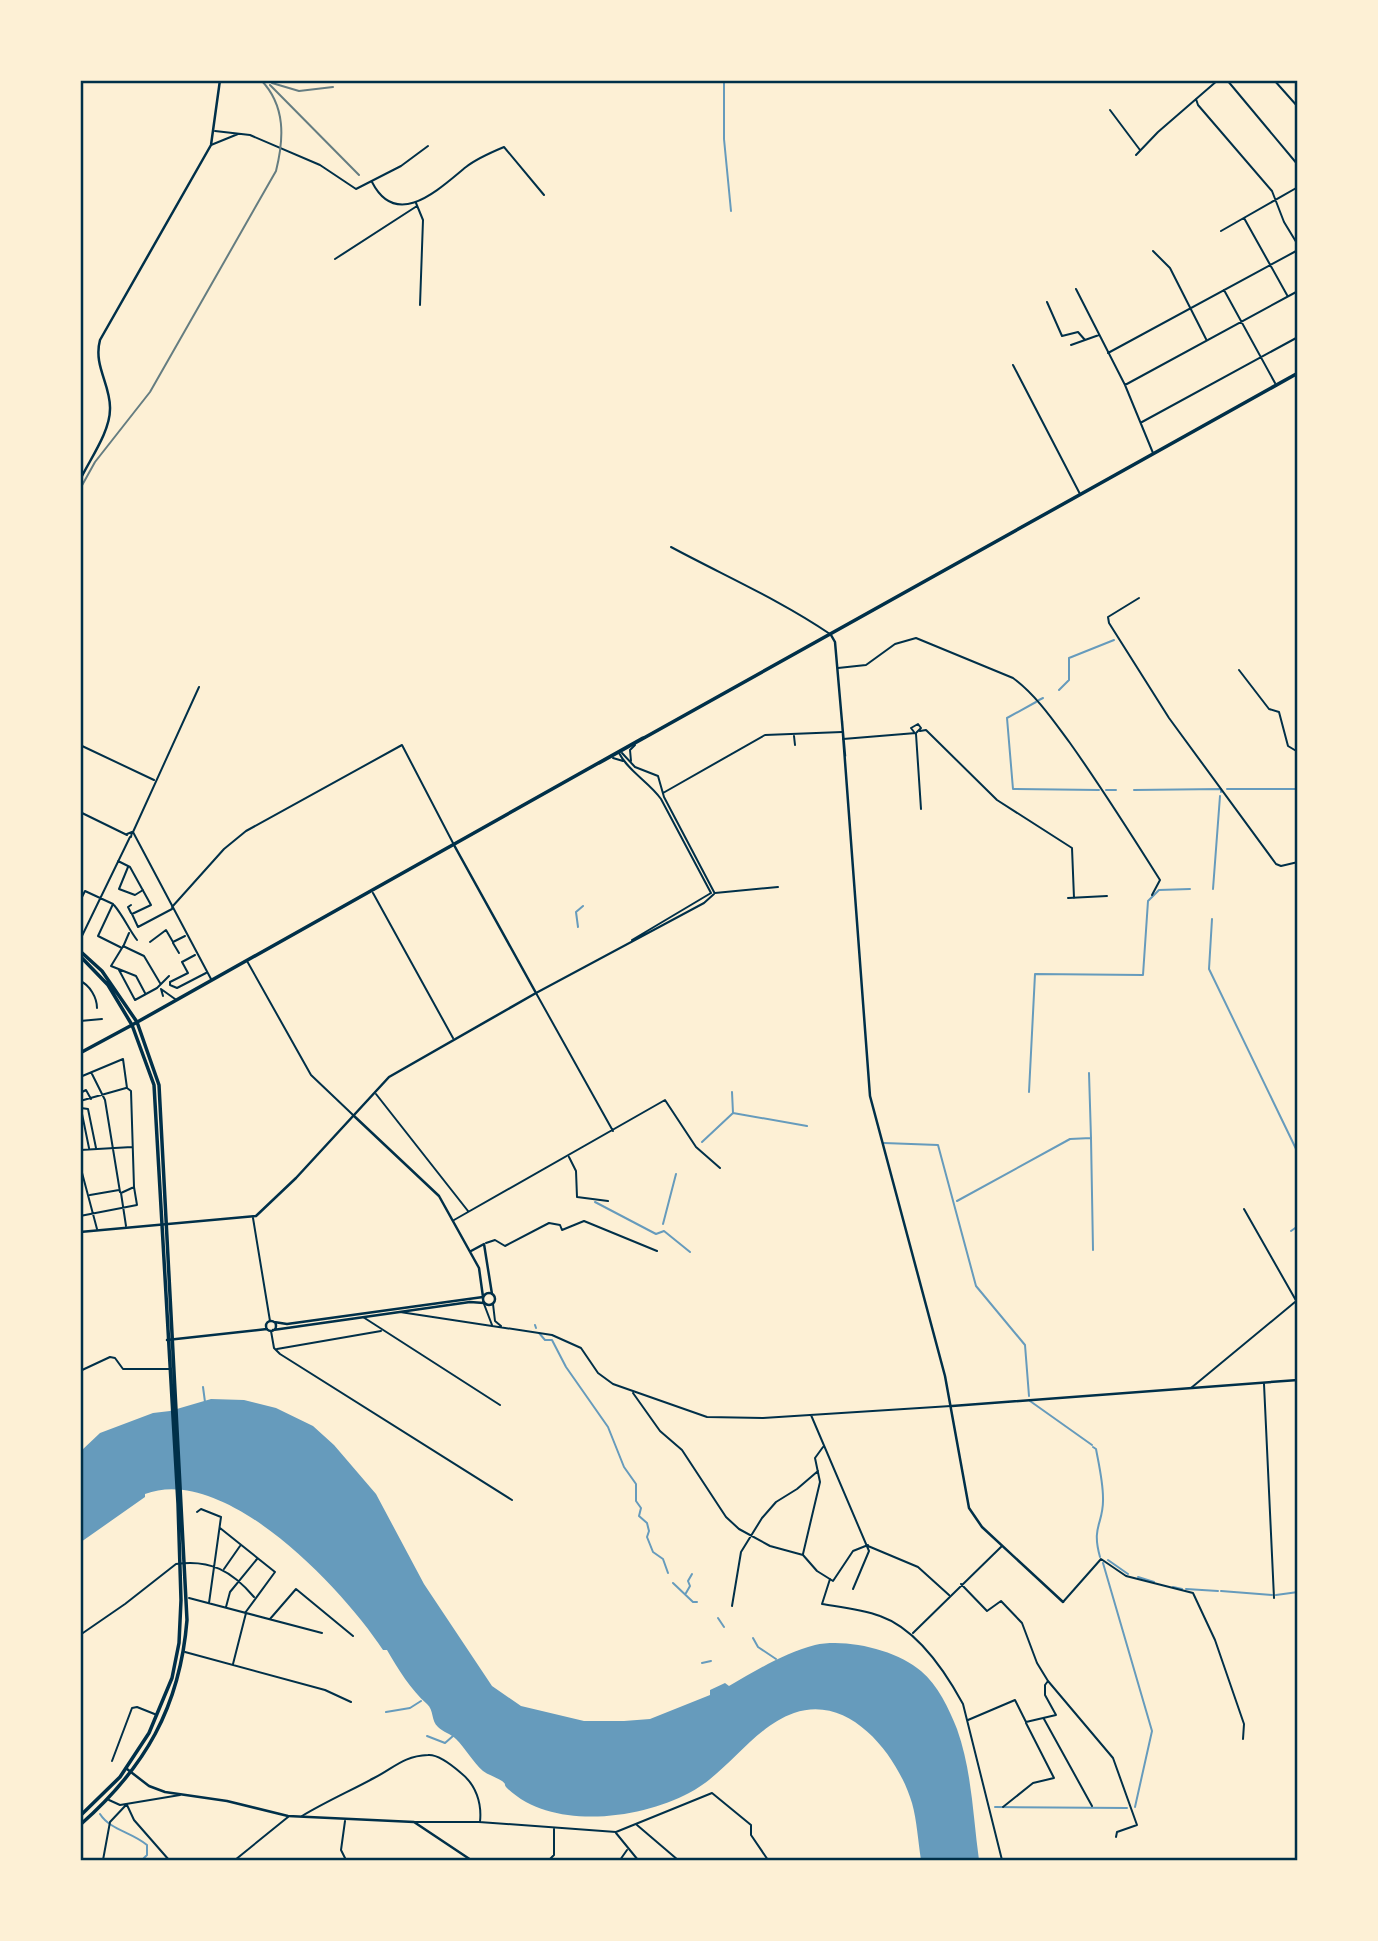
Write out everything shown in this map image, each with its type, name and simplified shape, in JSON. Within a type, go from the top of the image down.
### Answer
[{"type":"main road","points":[[595,767],[1297,373]]},
{"type":"main road","points":[[80,1053],[612,758],[643,738]]},
{"type":"main road","points":[[80,954],[108,985],[134,1023],[155,1066],[159,1085],[187,1597],[184,1651],[168,1709],[132,1774],[109,1800],[80,1825]]},
{"type":"main road","points":[[134,1023],[154,1085],[167,1340],[169,1369],[174,1387]]},
{"type":"main road","points":[[80,1814],[88,1810],[127,1769],[158,1715],[172,1678],[181,1619],[181,1504]]},
{"type":"main road","points":[[181,1619],[187,1620]]},
{"type":"main road","points":[[180,1634],[186,1634]]},
{"type":"street","points":[[80,480],[110,416],[110,403],[99,365],[100,340],[211,145],[220,80]]},
{"type":"street","points":[[1136,155],[1219,80]]},
{"type":"street","points":[[1227,80],[1297,166]]},
{"type":"street","points":[[1274,80],[1297,107]]},
{"type":"street","points":[[1196,99],[1198,105],[1277,200],[1283,222],[1297,245]]},
{"type":"street","points":[[1110,110],[1140,151]]},
{"type":"street","points":[[215,131],[242,134],[320,165],[356,189],[401,166],[428,146]]},
{"type":"street","points":[[220,132],[225,138]]},
{"type":"street","points":[[211,145],[242,134]]},
{"type":"street","points":[[372,181],[383,197],[392,202],[424,201],[468,165],[504,147],[544,195]]},
{"type":"street","points":[[1221,231],[1297,187]]},
{"type":"street","points":[[415,202],[423,220],[420,305]]},
{"type":"street","points":[[335,259],[418,206]]},
{"type":"street","points":[[1244,218],[1287,296]]},
{"type":"street","points":[[1108,353],[1297,250]]},
{"type":"street","points":[[1153,251],[1171,268],[1207,340]]},
{"type":"street","points":[[1076,289],[1125,386],[1154,454]]},
{"type":"street","points":[[1224,289],[1275,385]]},
{"type":"street","points":[[1125,386],[1297,291]]},
{"type":"street","points":[[1047,302],[1062,336],[1080,332],[1085,341]]},
{"type":"street","points":[[1071,345],[1100,335]]},
{"type":"street","points":[[1141,423],[1297,337]]},
{"type":"street","points":[[1013,365],[1081,495]]},
{"type":"street","points":[[671,547],[721,575],[758,589],[831,635],[835,642],[870,1096],[952,1406],[969,1508],[974,1519],[1063,1602],[1101,1559],[1126,1576],[1193,1593],[1215,1640],[1244,1724],[1243,1739]]},
{"type":"street","points":[[1139,598],[1108,617],[1109,623],[1169,718],[1276,864],[1281,866],[1297,862]]},
{"type":"street","points":[[837,667],[866,665],[895,644],[916,638],[1013,678],[1026,688],[1052,720],[1109,799],[1160,880],[1152,895]]},
{"type":"street","points":[[1239,670],[1269,709],[1279,712],[1288,746],[1297,752]]},
{"type":"street","points":[[80,940],[199,687]]},
{"type":"street","points":[[842,721],[844,739]]},
{"type":"street","points":[[844,739],[926,730],[998,800],[1072,848],[1074,898]]},
{"type":"street","points":[[663,793],[765,735],[842,732]]},
{"type":"street","points":[[917,732],[920,809]]},
{"type":"street","points":[[794,735],[795,745]]},
{"type":"street","points":[[80,745],[155,780]]},
{"type":"street","points":[[633,765],[629,755],[635,745]]},
{"type":"street","points":[[131,905],[128,907],[138,927],[172,908],[224,849],[246,831],[402,746],[612,1131]]},
{"type":"street","points":[[620,752],[633,765],[657,775],[663,793],[713,893]]},
{"type":"street","points":[[620,752],[624,761],[651,785],[713,893]]},
{"type":"street","points":[[612,758],[624,761]]},
{"type":"street","points":[[646,780],[650,773]]},
{"type":"street","points":[[651,785],[658,782]]},
{"type":"street","points":[[80,812],[136,840],[211,980]]},
{"type":"street","points":[[118,861],[129,866],[151,905],[132,914]]},
{"type":"street","points":[[129,866],[119,889],[135,895],[143,890]]},
{"type":"street","points":[[80,1232],[253,1217],[288,1186],[374,1091],[393,1074],[705,900],[713,893],[778,887]]},
{"type":"street","points":[[81,898],[85,891],[113,904],[126,918],[130,932],[137,940]]},
{"type":"street","points":[[372,892],[454,1040]]},
{"type":"street","points":[[1068,898],[1108,896]]},
{"type":"street","points":[[113,904],[98,936],[144,956],[160,984]]},
{"type":"street","points":[[150,942],[166,930],[179,953]]},
{"type":"street","points":[[130,932],[111,966],[136,976],[145,993]]},
{"type":"street","points":[[173,942],[187,935]]},
{"type":"street","points":[[197,954],[182,962],[188,973],[170,985],[177,989],[207,973]]},
{"type":"street","points":[[247,961],[311,1075],[439,1196],[471,1251],[483,1279],[484,1303],[492,1325]]},
{"type":"street","points":[[119,969],[135,1000],[169,976]]},
{"type":"street","points":[[80,981],[86,983],[97,1001],[97,1008]]},
{"type":"street","points":[[163,996],[161,989],[176,1000]]},
{"type":"street","points":[[80,1021],[102,1019]]},
{"type":"street","points":[[80,1077],[122,1057],[127,1088],[131,1091],[137,1205],[80,1216]]},
{"type":"street","points":[[91,1072],[103,1093],[126,1226]]},
{"type":"street","points":[[81,1105],[103,1093],[127,1088]]},
{"type":"street","points":[[80,1093],[86,1090],[91,1099]]},
{"type":"street","points":[[374,1091],[468,1212]]},
{"type":"street","points":[[453,1220],[665,1100],[696,1147],[720,1168]]},
{"type":"street","points":[[81,1105],[88,1109],[96,1148]]},
{"type":"street","points":[[81,1105],[89,1149]]},
{"type":"street","points":[[80,1150],[132,1147]]},
{"type":"street","points":[[568,1156],[576,1171],[577,1197],[583,1200],[608,1201]]},
{"type":"street","points":[[81,1168],[97,1229]]},
{"type":"street","points":[[88,1196],[134,1187]]},
{"type":"street","points":[[1191,1388],[1296,1303],[1244,1209]]},
{"type":"street","points":[[253,1217],[272,1322],[270,1330]]},
{"type":"street","points":[[471,1251],[495,1240],[505,1246],[549,1223],[560,1225],[562,1230],[584,1221],[657,1251]]},
{"type":"street","points":[[484,1244],[495,1321],[502,1327]]},
{"type":"street","points":[[258,1329],[272,1322],[287,1324],[492,1294]]},
{"type":"street","points":[[167,1340],[258,1329],[270,1330],[470,1302],[493,1304]]},
{"type":"street","points":[[400,1312],[552,1335],[581,1348],[606,1380],[633,1393],[716,1419],[952,1406],[1297,1380]]},
{"type":"street","points":[[363,1317],[500,1405]]},
{"type":"street","points":[[492,1325],[495,1321]]},
{"type":"street","points":[[266,1325],[275,1350],[512,1500]]},
{"type":"street","points":[[275,1350],[382,1331]]},
{"type":"street","points":[[80,1371],[110,1357],[115,1358],[123,1369],[169,1369]]},
{"type":"street","points":[[1264,1382],[1274,1598]]},
{"type":"street","points":[[633,1393],[660,1432],[682,1450],[726,1517],[739,1529],[770,1546],[803,1555],[815,1569],[831,1580]]},
{"type":"street","points":[[811,1415],[867,1545],[869,1556],[854,1581],[853,1589]]},
{"type":"street","points":[[803,1555],[816,1511],[821,1478],[815,1458],[824,1446]]},
{"type":"street","points":[[732,1606],[741,1552],[769,1509],[818,1471]]},
{"type":"street","points":[[197,1512],[201,1509],[219,1514],[220,1528],[209,1603]]},
{"type":"street","points":[[220,1528],[275,1572],[254,1597],[245,1613],[233,1665]]},
{"type":"street","points":[[224,1569],[241,1545]]},
{"type":"street","points":[[949,1595],[918,1567],[867,1545],[853,1551],[831,1580],[822,1604],[883,1617],[912,1634],[948,1679],[963,1704],[1002,1860]]},
{"type":"street","points":[[912,1634],[1003,1545]]},
{"type":"street","points":[[226,1608],[230,1592],[258,1558]]},
{"type":"street","points":[[80,1634],[179,1563],[214,1565],[224,1569],[239,1580],[254,1597]]},
{"type":"street","points":[[961,1584],[987,1611],[1001,1601],[1022,1623],[1037,1663],[1048,1681],[1113,1758],[1137,1825],[1117,1832],[1116,1837]]},
{"type":"street","points":[[270,1620],[295,1589],[353,1636]]},
{"type":"street","points":[[187,1597],[323,1633]]},
{"type":"street","points":[[184,1651],[325,1690],[351,1702]]},
{"type":"street","points":[[1026,1722],[1056,1714],[1045,1695],[1048,1681]]},
{"type":"street","points":[[967,1720],[1014,1700],[1026,1722],[1025,1727],[1054,1778],[1033,1783],[1003,1807]]},
{"type":"street","points":[[112,1761],[132,1708],[158,1715]]},
{"type":"street","points":[[1044,1718],[1092,1806]]},
{"type":"street","points":[[298,1818],[320,1803],[375,1778],[399,1760],[430,1755],[450,1765],[473,1784],[480,1804],[480,1822]]},
{"type":"street","points":[[127,1769],[156,1789],[227,1801],[298,1818],[480,1822],[616,1832],[712,1793],[751,1825],[751,1835],[768,1860]]},
{"type":"street","points":[[109,1800],[118,1805],[181,1795]]},
{"type":"street","points":[[103,1860],[110,1822],[126,1804]]},
{"type":"street","points":[[126,1804],[134,1820],[169,1860]]},
{"type":"street","points":[[235,1860],[286,1821],[288,1816]]},
{"type":"street","points":[[345,1820],[341,1850],[346,1860]]},
{"type":"street","points":[[414,1822],[471,1860]]},
{"type":"street","points":[[425,1827],[427,1822]]},
{"type":"street","points":[[636,1825],[678,1860]]},
{"type":"street","points":[[549,1860],[554,1855],[554,1828]]},
{"type":"street","points":[[616,1832],[638,1860]]},
{"type":"street","points":[[620,1860],[628,1850]]},
{"type":"water","points":[[211,1399],[244,1400],[276,1408],[313,1426],[334,1445],[376,1494],[424,1584],[492,1686],[521,1706],[584,1721],[650,1719],[710,1695],[710,1690],[725,1683],[729,1686],[771,1662],[827,1643],[871,1648],[911,1664],[938,1690],[957,1729],[969,1778],[979,1860],[921,1860],[912,1803],[896,1766],[869,1733],[852,1720],[834,1712],[815,1709],[794,1713],[779,1720],[765,1729],[703,1784],[669,1802],[622,1814],[597,1816],[572,1816],[548,1811],[527,1802],[508,1789],[502,1781],[483,1771],[456,1739],[438,1727],[429,1706],[410,1686],[387,1650],[383,1650],[340,1596],[279,1538],[245,1514],[210,1497],[177,1489],[145,1494],[145,1497],[81,1542],[81,1451],[100,1433],[153,1413]]},
{"type":"waterway","points":[[724,80],[724,139],[731,211]]},
{"type":"waterway","points":[[1059,690],[1069,680],[1069,658],[1114,640]]},
{"type":"waterway","points":[[1039,700],[1043,698]]},
{"type":"waterway","points":[[1036,702],[1007,718],[1013,789],[1099,790]]},
{"type":"waterway","points":[[1134,790],[1221,789],[1221,792]]},
{"type":"waterway","points":[[1227,789],[1298,789]]},
{"type":"waterway","points":[[1106,790],[1116,790]]},
{"type":"waterway","points":[[1213,889],[1220,796]]},
{"type":"waterway","points":[[1029,1092],[1035,974],[1143,975],[1148,901],[1159,890],[1190,889]]},
{"type":"waterway","points":[[578,927],[576,912],[583,906]]},
{"type":"waterway","points":[[1212,919],[1209,969],[1298,1153]]},
{"type":"waterway","points":[[1089,1073],[1091,1138]]},
{"type":"waterway","points":[[702,1142],[733,1113],[732,1092]]},
{"type":"waterway","points":[[733,1113],[807,1126]]},
{"type":"waterway","points":[[957,1201],[1070,1139],[1091,1138],[1093,1250]]},
{"type":"waterway","points":[[884,1143],[938,1145],[976,1286],[1025,1345],[1029,1396]]},
{"type":"waterway","points":[[663,1224],[676,1174]]},
{"type":"waterway","points":[[595,1202],[656,1234],[664,1231],[690,1252]]},
{"type":"waterway","points":[[1291,1231],[1298,1226]]},
{"type":"waterway","points":[[539,1333],[545,1340],[552,1340],[566,1367],[608,1427],[624,1467],[636,1484],[636,1501],[641,1508],[639,1516],[647,1523],[647,1537],[653,1552],[663,1559],[668,1573]]},
{"type":"waterway","points":[[203,1387],[205,1402]]},
{"type":"waterway","points":[[1030,1401],[1092,1445]]},
{"type":"waterway","points":[[1093,1447],[1096,1449],[1103,1492],[1103,1507],[1097,1531],[1100,1557]]},
{"type":"waterway","points":[[1108,1560],[1128,1574]]},
{"type":"waterway","points":[[1103,1563],[1152,1731],[1135,1807]]},
{"type":"waterway","points":[[686,1593],[692,1574]]},
{"type":"waterway","points":[[1138,1577],[1154,1582]]},
{"type":"waterway","points":[[673,1583],[693,1602],[697,1602]]},
{"type":"waterway","points":[[1173,1587],[1182,1589]]},
{"type":"waterway","points":[[1186,1589],[1218,1591]]},
{"type":"waterway","points":[[1221,1591],[1272,1595]]},
{"type":"waterway","points":[[1276,1595],[1298,1592]]},
{"type":"waterway","points":[[718,1618],[724,1627]]},
{"type":"waterway","points":[[753,1638],[758,1647],[776,1659]]},
{"type":"waterway","points":[[702,1663],[711,1661]]},
{"type":"waterway","points":[[386,1712],[410,1708],[421,1701]]},
{"type":"waterway","points":[[427,1736],[445,1743],[453,1736]]},
{"type":"waterway","points":[[995,1807],[1127,1808]]},
{"type":"waterway","points":[[100,1814],[109,1824],[147,1845],[147,1855],[143,1859]]},
{"type":"railway","points":[[80,489],[95,462],[150,392],[276,171],[281,147],[281,123],[275,101],[261,80]]},
{"type":"railway","points":[[272,83],[299,91],[333,87]]},
{"type":"railway","points":[[270,85],[359,175]]}]
